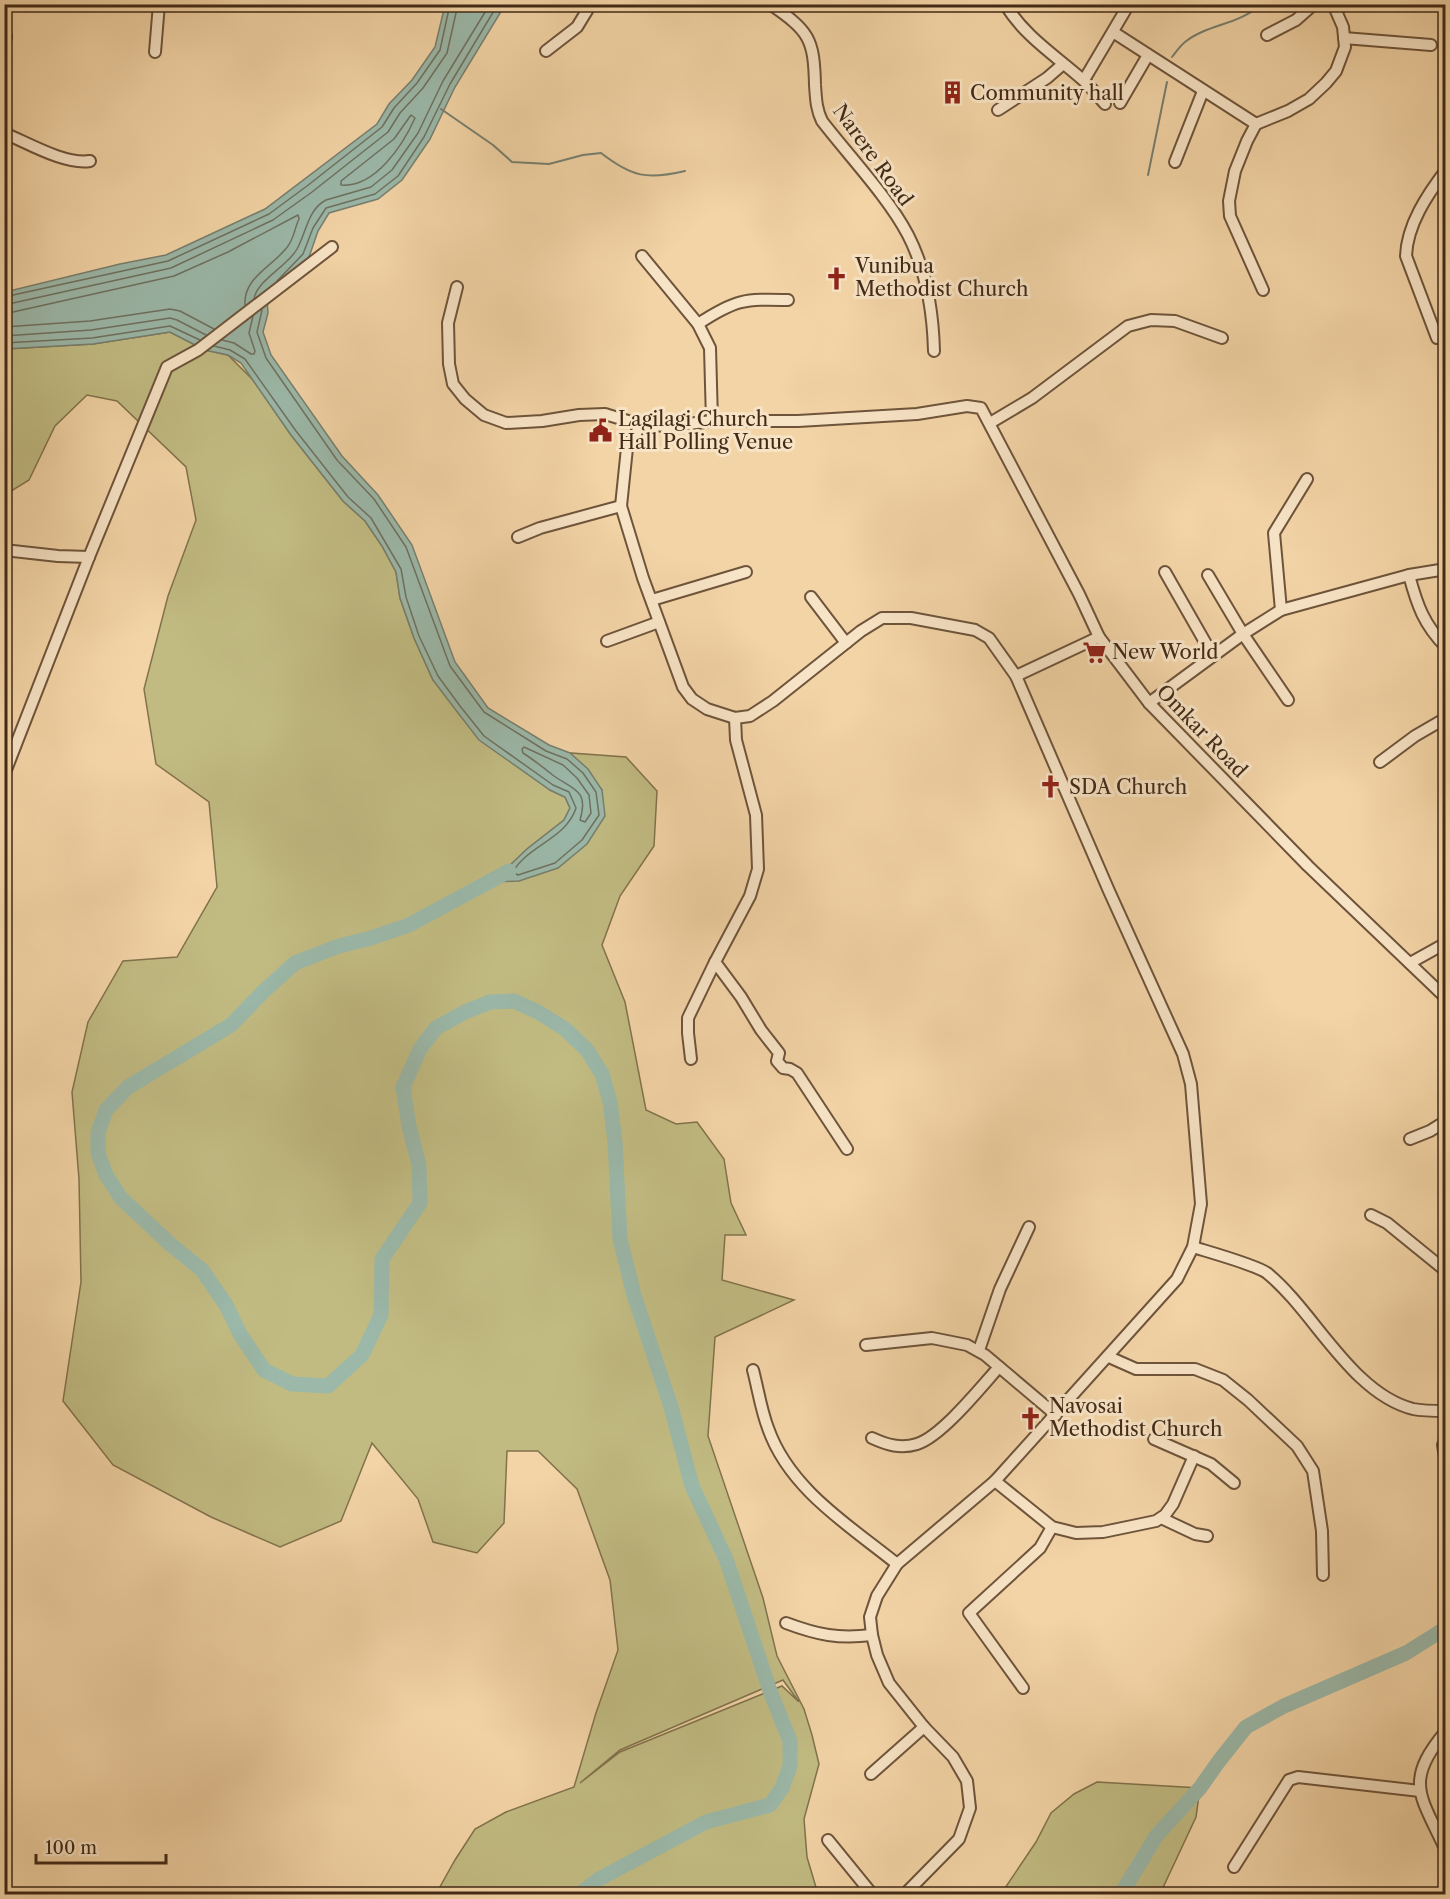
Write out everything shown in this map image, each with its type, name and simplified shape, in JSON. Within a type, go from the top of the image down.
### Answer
[{"type":"street","points":[[155,52],[159,4]]},
{"type":"street","points":[[546,51],[577,27],[591,4]]},
{"type":"street","name":"Narere Road","points":[[770,4],[793,20],[807,36],[815,54],[817,111],[822,121],[892,209],[908,235],[919,260],[927,293],[933,323],[934,351]]},
{"type":"street","points":[[1005,4],[1022,28],[1062,65],[1084,80],[1105,104]]},
{"type":"street","points":[[1084,80],[1129,4]]},
{"type":"street","points":[[1267,35],[1296,20],[1314,4]]},
{"type":"street","points":[[1263,290],[1230,216],[1229,201],[1235,171],[1256,124],[1288,111],[1309,99],[1336,71],[1345,47],[1343,27],[1333,4]]},
{"type":"street","points":[[4,28],[6,37],[4,46]]},
{"type":"street","points":[[1113,32],[1256,124]]},
{"type":"street","points":[[1344,38],[1431,45]]},
{"type":"street","points":[[1120,103],[1148,56]]},
{"type":"street","points":[[998,110],[1047,78],[1062,65]]},
{"type":"street","points":[[1174,162],[1203,92]]},
{"type":"street","points":[[4,133],[68,160],[81,162],[90,160]]},
{"type":"street","points":[[1437,338],[1406,256],[1407,242],[1417,218],[1435,184],[1446,170]]},
{"type":"street","points":[[4,775],[89,557],[167,367],[198,350],[332,247]]},
{"type":"street","points":[[457,287],[448,323],[449,364],[453,384],[465,399],[484,415],[506,423],[605,414],[641,425],[673,426],[712,421],[710,348],[698,324],[642,256]]},
{"type":"street","points":[[698,324],[723,308],[748,299],[788,300]]},
{"type":"street","points":[[990,423],[1032,398],[1128,326],[1151,320],[1175,321],[1222,338]]},
{"type":"street","name":"Omkar Road","points":[[712,421],[798,421],[917,414],[967,406],[981,408],[1079,594],[1099,637],[1149,703],[1308,866],[1446,998]]},
{"type":"street","points":[[641,425],[627,448],[621,506],[683,687],[692,699],[707,709],[735,718],[750,717],[882,618],[911,618],[943,623],[975,630],[988,638],[1016,676],[1109,891],[1183,1054],[1191,1084],[1201,1204],[1193,1247],[1177,1279],[995,1481],[897,1564],[877,1596],[870,1617],[872,1635],[877,1655],[889,1683],[924,1727],[953,1756],[967,1781],[970,1808],[959,1839],[905,1894]]},
{"type":"street","points":[[1281,610],[1274,533],[1306,479]]},
{"type":"street","points":[[519,537],[540,528],[621,506]]},
{"type":"street","points":[[4,550],[89,557]]},
{"type":"street","points":[[1149,703],[1243,634],[1281,610],[1409,575],[1446,569]]},
{"type":"street","points":[[652,600],[746,572]]},
{"type":"street","points":[[1165,572],[1213,656]]},
{"type":"street","points":[[1208,575],[1243,634],[1288,700]]},
{"type":"street","points":[[1409,575],[1417,606],[1433,634],[1446,647]]},
{"type":"street","points":[[811,597],[846,643]]},
{"type":"street","points":[[607,641],[660,622]]},
{"type":"street","points":[[1016,676],[1099,637]]},
{"type":"street","points":[[691,1059],[688,1018],[750,896],[758,869],[756,815],[736,741],[735,718]]},
{"type":"street","points":[[1380,762],[1415,736],[1446,718]]},
{"type":"street","points":[[1410,963],[1446,943]]},
{"type":"street","points":[[715,962],[779,1053],[777,1061],[779,1065],[797,1073],[847,1149]]},
{"type":"street","points":[[1410,1139],[1446,1121]]},
{"type":"street","points":[[1371,1215],[1387,1223],[1446,1271]]},
{"type":"street","points":[[979,1350],[1000,1288],[1029,1227]]},
{"type":"street","points":[[1193,1247],[1264,1271],[1364,1380],[1389,1398],[1414,1409],[1446,1411]]},
{"type":"street","points":[[866,1345],[932,1338],[967,1345],[979,1350],[1056,1415]]},
{"type":"street","points":[[1108,1357],[1136,1369],[1196,1369],[1222,1380],[1248,1400],[1297,1446],[1313,1471],[1322,1531],[1323,1575]]},
{"type":"street","points":[[872,1438],[900,1447],[918,1444],[937,1432],[999,1367]]},
{"type":"street","points":[[753,1370],[768,1428],[779,1453],[794,1474],[818,1500],[897,1564]]},
{"type":"street","points":[[1446,1437],[1443,1445],[1446,1464]]},
{"type":"street","points":[[1154,1439],[1211,1464],[1234,1483]]},
{"type":"street","points":[[995,1481],[1052,1527],[1077,1533],[1103,1532],[1161,1518],[1173,1504],[1194,1456]]},
{"type":"street","points":[[1161,1518],[1196,1534],[1207,1536]]},
{"type":"street","points":[[1023,1688],[969,1613],[1040,1548],[1052,1527]]},
{"type":"street","points":[[786,1623],[816,1634],[838,1638],[872,1635]]},
{"type":"street","points":[[872,1774],[924,1727]]},
{"type":"street","points":[[1446,1731],[1430,1749],[1421,1770],[1420,1791],[1427,1814],[1446,1851]]},
{"type":"street","points":[[1234,1867],[1289,1780],[1298,1777],[1420,1791]]},
{"type":"street","points":[[828,1840],[872,1894]]},
{"type":"shaded area","points":[[170,332],[205,350],[228,355],[253,380],[291,435],[343,501],[365,521],[396,572],[400,598],[414,638],[433,680],[517,765],[550,790],[565,797],[570,808],[564,820],[527,849],[493,882],[602,790],[570,753],[626,757],[657,791],[654,846],[620,896],[602,945],[625,1002],[646,1110],[676,1124],[697,1122],[724,1159],[731,1203],[746,1235],[725,1235],[722,1280],[794,1300],[715,1337],[708,1436],[763,1598],[777,1656],[804,1709],[819,1764],[804,1819],[807,1857],[818,1894],[436,1894],[475,1829],[506,1812],[574,1787],[618,1650],[610,1580],[577,1489],[538,1451],[507,1451],[504,1523],[477,1553],[433,1542],[418,1499],[372,1443],[341,1521],[280,1547],[211,1517],[113,1465],[63,1401],[81,1282],[79,1179],[72,1092],[88,1022],[123,961],[177,957],[217,887],[209,802],[156,764],[144,689],[168,596],[196,520],[186,467],[117,401],[87,395],[55,426],[29,480],[5,495],[5,349],[93,344]],"holes":[[[783,1680],[799,1702],[782,1686],[620,1752],[580,1783],[620,1750]]]},
{"type":"shaded area","points":[[1097,1782],[1200,1788],[1196,1817],[1160,1894],[1001,1894],[1036,1842],[1051,1813],[1074,1794]]},
{"type":"water","points":[[445,5],[505,5],[455,87],[430,139],[402,180],[378,199],[329,213],[318,231],[309,257],[267,299],[268,313],[263,332],[271,355],[342,456],[378,495],[412,545],[455,662],[488,708],[549,745],[570,753],[588,769],[602,790],[605,816],[587,844],[558,868],[519,881],[492,882],[527,849],[564,820],[570,808],[565,797],[550,790],[479,740],[433,680],[414,638],[400,598],[396,572],[382,546],[365,521],[343,501],[291,435],[241,363],[228,355],[205,350],[170,332],[93,344],[5,349],[5,292],[166,255],[265,209],[377,124],[389,104],[412,80],[435,47]]},
{"type":"waterway","points":[[1172,57],[1183,44],[1194,36],[1234,21],[1261,4]]},
{"type":"waterway","points":[[1148,175],[1167,82]]},
{"type":"waterway","points":[[441,109],[493,145],[512,162],[549,164],[601,153],[631,172],[640,174],[650,176],[685,171]]},
{"type":"waterway","points":[[509,871],[409,925],[339,946],[295,963],[231,1025],[128,1087],[106,1110],[98,1133],[98,1153],[106,1175],[121,1198],[170,1244],[202,1270],[226,1305],[240,1334],[264,1370],[292,1384],[328,1386],[362,1355],[381,1315],[382,1259],[420,1203],[419,1165],[409,1126],[403,1087],[420,1049],[436,1028],[465,1012],[490,1002],[514,1001],[538,1012],[565,1029],[587,1050],[602,1074],[610,1102],[615,1142],[620,1239],[634,1295],[671,1407],[692,1486],[726,1559],[770,1691],[790,1741],[790,1766],[782,1788],[770,1805],[706,1822],[599,1879],[580,1894]]},
{"type":"waterway","points":[[1121,1894],[1157,1835],[1200,1788],[1246,1727],[1284,1706],[1406,1653],[1446,1628]]},
{"type":"place","name":"Community hall","points":[[952,93]]},
{"type":"place","name":"Vunibua Methodist Church","points":[[837,278]]},
{"type":"place","name":"Lagilagi Church Hall Polling Venue","points":[[600,431]]},
{"type":"place","name":"New World","points":[[1094,652]]},
{"type":"place","name":"SDA Church","points":[[1051,787]]},
{"type":"place","name":"Navosai Methodist Church","points":[[1031,1418]]}]
